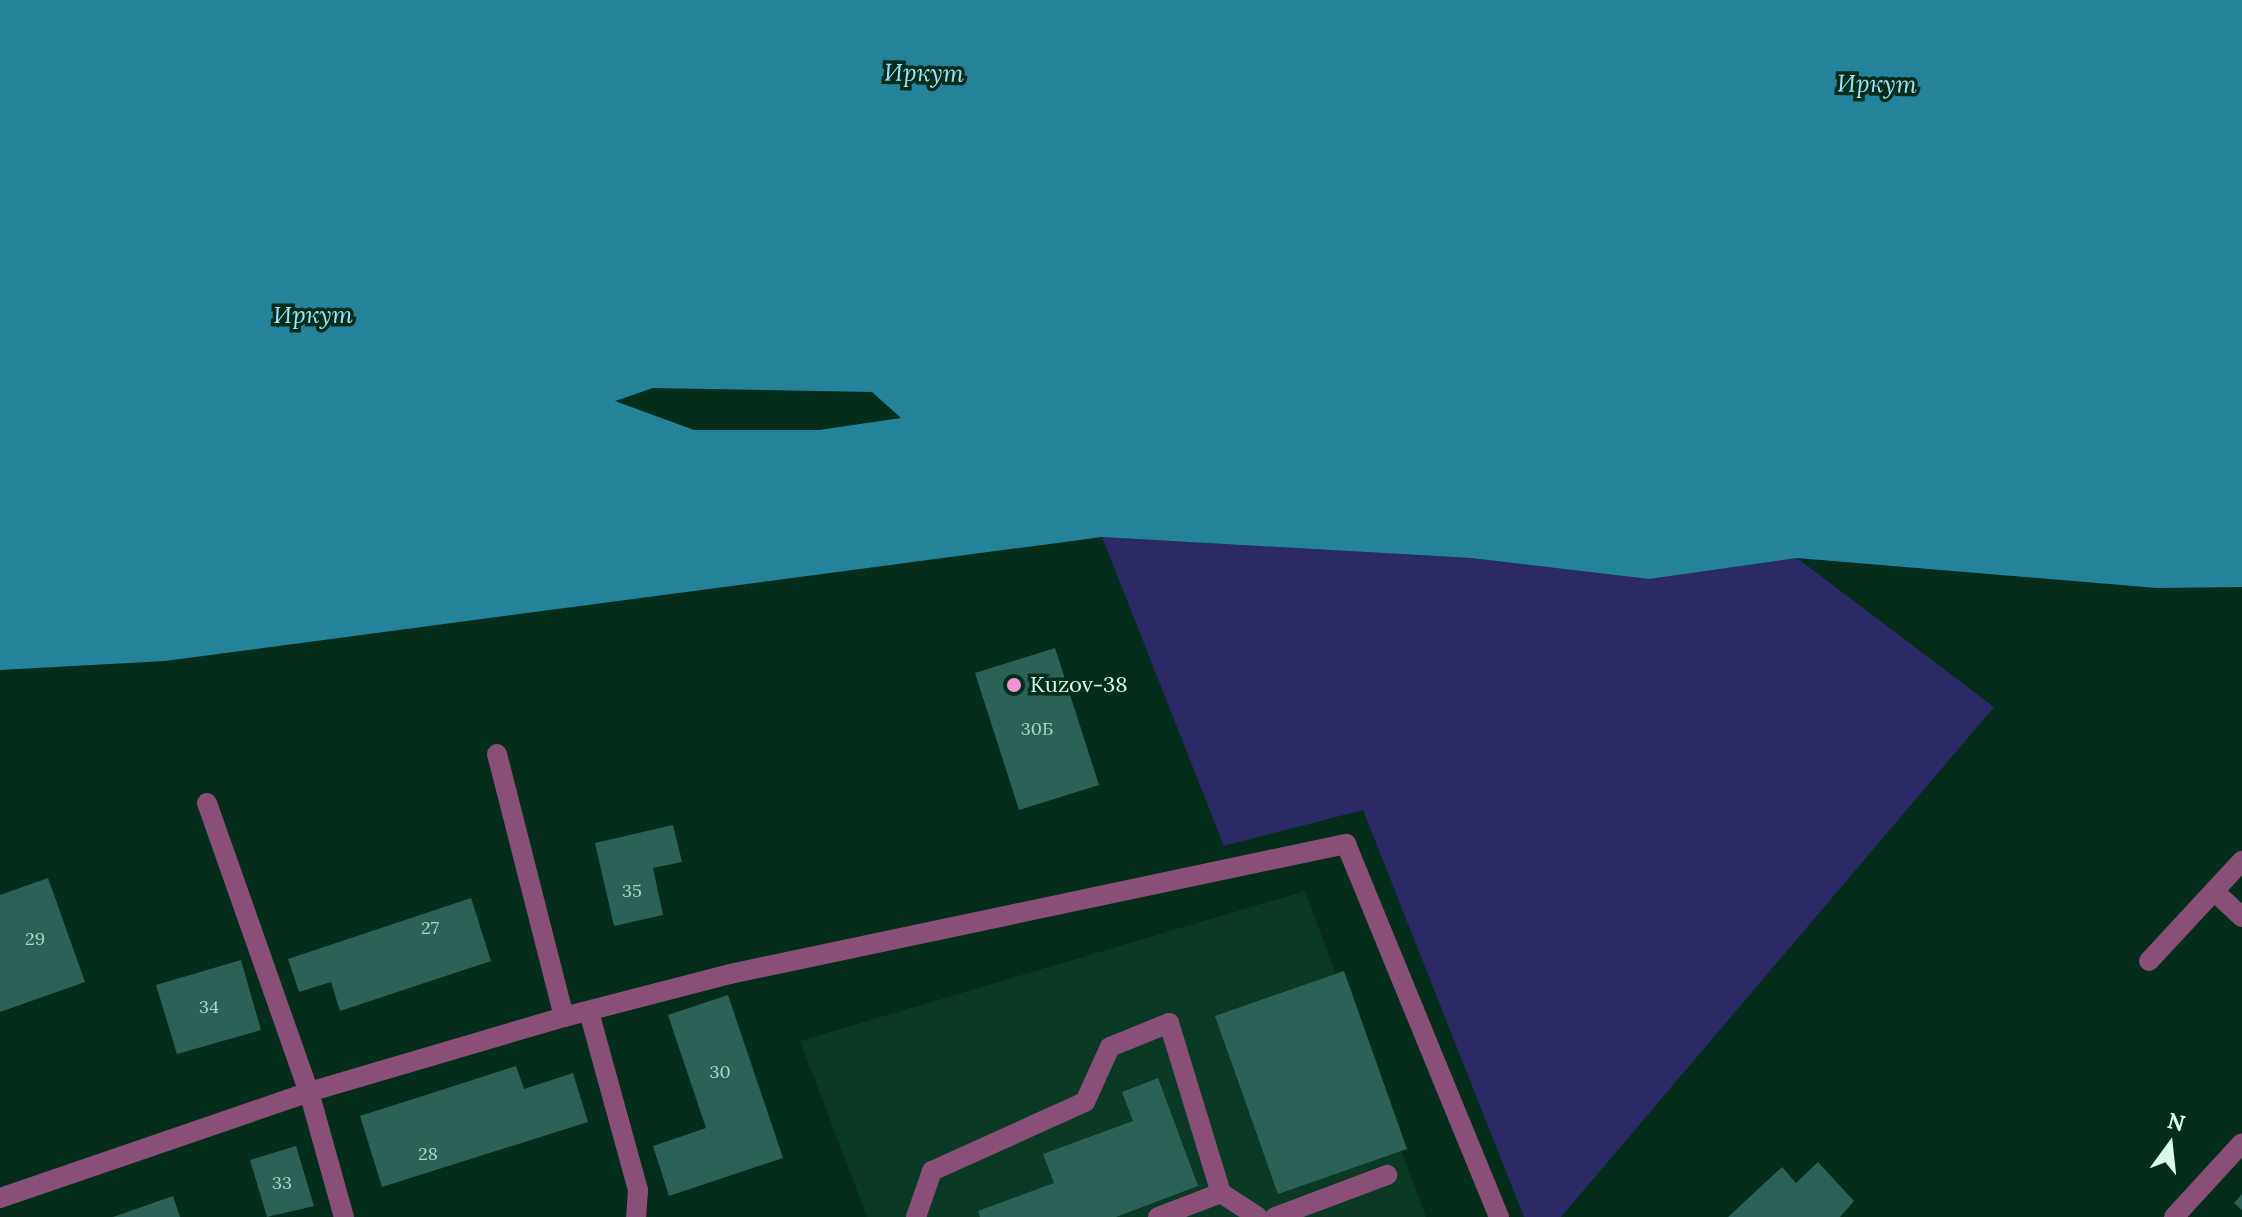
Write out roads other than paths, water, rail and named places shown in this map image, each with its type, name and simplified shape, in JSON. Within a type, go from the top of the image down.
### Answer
[{"type":"street","points":[[497,754],[564,1017]]},
{"type":"street","points":[[207,803],[309,1092],[344,1217]]},
{"type":"street","points":[[0,1198],[309,1092],[564,1017],[746,970],[1346,844],[1499,1217]]},
{"type":"street","points":[[2149,961],[2242,861]]},
{"type":"street","points":[[2214,891],[2242,917]]},
{"type":"street","points":[[589,1012],[638,1190],[636,1217]]},
{"type":"street","points":[[916,1217],[932,1171],[1085,1102],[1110,1047],[1169,1023],[1221,1193],[1258,1217]]},
{"type":"street","points":[[2174,1217],[2242,1143]]},
{"type":"street","points":[[1275,1217],[1387,1175]]},
{"type":"street","points":[[1158,1217],[1221,1193]]},
{"type":"water","name":"Иркут","points":[[0,0],[2242,0],[2242,587],[2157,588],[1797,558],[1649,579],[1471,558],[1102,537],[165,661],[0,670]],"holes":[[[653,388],[872,392],[901,418],[819,430],[694,430],[615,401]]]},
{"type":"place","name":"Kuzov-38","points":[[1014,685]]}]
